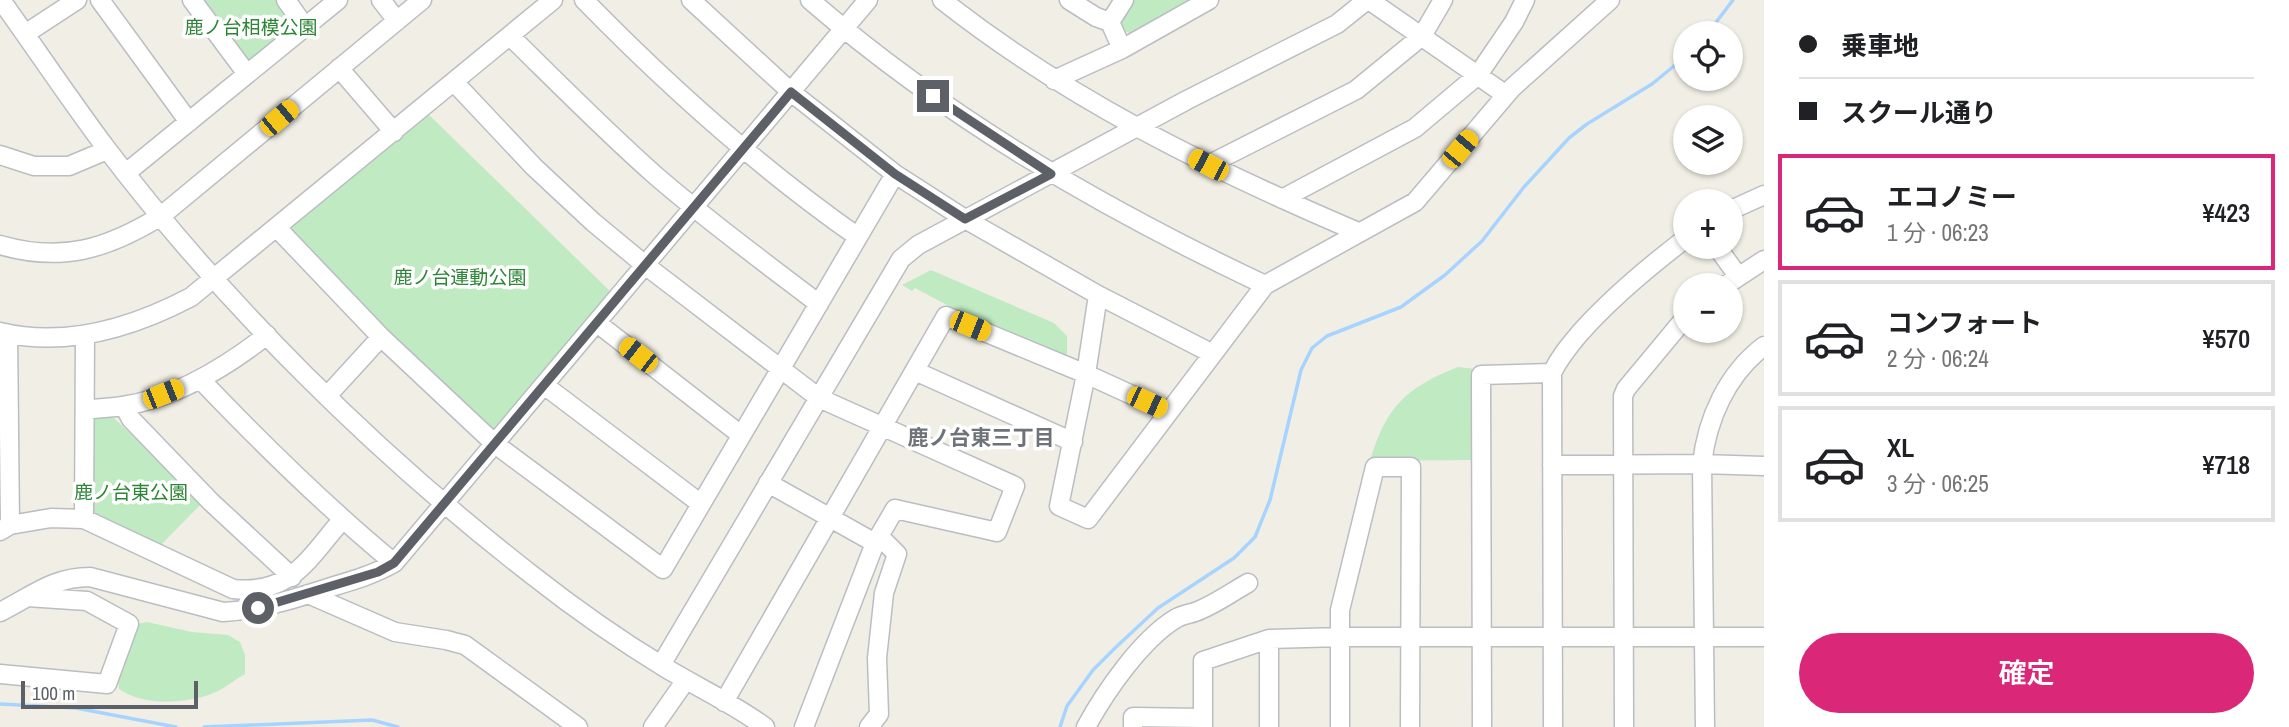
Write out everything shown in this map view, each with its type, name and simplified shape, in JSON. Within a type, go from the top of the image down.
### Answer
[{"type":"street","points":[[1,0],[107,150],[161,216],[215,279],[327,396],[445,504],[532,575],[599,625],[765,727]]},
{"type":"street","points":[[25,34],[77,0]]},
{"type":"street","points":[[100,0],[188,122]]},
{"type":"street","points":[[192,0],[247,74]]},
{"type":"street","points":[[286,0],[305,27]]},
{"type":"street","points":[[126,173],[338,0]]},
{"type":"street","points":[[381,0],[397,20]]},
{"type":"street","points":[[0,245],[38,252],[79,251],[123,238],[161,216],[422,0]]},
{"type":"street","points":[[342,520],[292,577],[268,589],[250,591],[233,589],[84,519],[51,518],[5,528],[4,333],[34,336],[85,335],[131,325],[191,297],[554,0]]},
{"type":"street","points":[[584,0],[641,58],[742,149],[800,197],[858,237]]},
{"type":"street","points":[[691,0],[791,92],[895,174],[965,219],[1098,295],[1213,354]]},
{"type":"street","points":[[810,0],[843,29],[933,96],[1051,174],[1178,244],[1265,285]]},
{"type":"street","points":[[0,612],[50,585],[71,577],[90,577],[223,612],[251,610],[378,572],[394,563],[867,0]]},
{"type":"street","points":[[942,0],[1055,80],[1134,128],[1282,200],[1358,232]]},
{"type":"street","points":[[1069,0],[1096,17],[1110,22],[1122,49]]},
{"type":"street","points":[[1110,22],[1124,0]]},
{"type":"street","points":[[1055,80],[1122,49],[1209,0]]},
{"type":"street","points":[[661,665],[901,259],[918,245],[1134,128],[1336,24],[1368,0],[1506,95]]},
{"type":"street","points":[[1208,165],[1356,90],[1422,36],[1443,0]]},
{"type":"street","points":[[1282,200],[1415,128],[1478,75],[1514,22],[1525,0]]},
{"type":"street","points":[[1098,295],[1086,374],[1059,506],[1087,519],[1265,285],[1415,202],[1506,95],[1610,0]]},
{"type":"street","points":[[510,36],[603,127],[694,208],[819,304]]},
{"type":"street","points":[[338,68],[394,132]]},
{"type":"street","points":[[454,82],[534,167],[593,222],[819,398],[1016,486],[997,532],[895,509],[877,539],[804,727]]},
{"type":"street","points":[[0,155],[34,166],[69,166],[107,150]]},
{"type":"street","points":[[277,228],[381,337],[495,444],[663,569],[895,174]]},
{"type":"street","points":[[1743,205],[1764,195]]},
{"type":"street","points":[[1553,727],[1552,373],[1559,359],[1604,305],[1673,248]]},
{"type":"street","points":[[1743,273],[1764,260]]},
{"type":"street","points":[[724,702],[946,316],[1167,411]]},
{"type":"street","points":[[597,323],[741,435]]},
{"type":"street","points":[[1624,727],[1623,396],[1673,332]]},
{"type":"street","points":[[84,519],[85,335]]},
{"type":"street","points":[[85,410],[124,406],[200,380],[247,351],[267,335]]},
{"type":"street","points":[[327,396],[381,337]]},
{"type":"street","points":[[1705,727],[1705,441],[1723,394],[1740,369],[1764,346]]},
{"type":"street","points":[[915,371],[1073,442]]},
{"type":"street","points":[[1482,727],[1481,375],[1552,373]]},
{"type":"street","points":[[200,380],[342,520],[394,563]]},
{"type":"street","points":[[544,385],[701,504]]},
{"type":"street","points":[[124,406],[131,419],[211,502],[292,577]]},
{"type":"street","points":[[1552,465],[1764,466]]},
{"type":"street","points":[[1340,727],[1340,610],[1375,467],[1411,467],[1410,727]]},
{"type":"street","points":[[768,483],[830,518],[877,539],[897,554],[882,604],[877,658],[880,714],[869,727]]},
{"type":"street","points":[[1086,727],[1100,700],[1119,674],[1165,625],[1178,616],[1199,611],[1248,583]]},
{"type":"street","points":[[308,594],[395,632],[446,639],[465,645],[579,727]]},
{"type":"street","points":[[0,674],[107,684],[129,624],[87,600],[27,597]]},
{"type":"street","points":[[1133,727],[1133,717],[1203,722],[1203,661],[1269,639],[1764,637]]},
{"type":"street","points":[[1269,639],[1269,727]]},
{"type":"street","points":[[653,727],[686,680]]},
{"type":"green space","name":"鹿ノ台相模公園","points":[[199,0],[277,0],[296,26],[246,68]]},
{"type":"green space","points":[[1130,0],[1200,0],[1136,36],[1120,29],[1119,18]]},
{"type":"green space","name":"鹿ノ台運動公園","points":[[426,112],[614,295],[500,431],[489,430],[289,236],[290,226]]},
{"type":"green space","points":[[931,270],[1054,323],[1067,336],[1067,357],[994,330],[915,288],[912,291],[902,285]]},
{"type":"green space","points":[[1458,367],[1475,369],[1475,460],[1370,461],[1383,426],[1400,402],[1424,383]]},
{"type":"green space","name":"鹿ノ台東公園","points":[[94,416],[114,418],[202,503],[159,547],[89,519]]},
{"type":"green space","points":[[147,622],[192,632],[228,635],[240,642],[245,655],[245,674],[215,692],[189,700],[152,701],[129,695],[119,689],[119,672],[138,624]]},
{"type":"waterway","points":[[1717,21],[1733,0]]},
{"type":"waterway","points":[[1060,727],[1067,706],[1093,670],[1115,648],[1158,608],[1234,558],[1255,537],[1270,500],[1301,370],[1312,348],[1327,336],[1401,307],[1445,275],[1482,241],[1524,187],[1569,138],[1652,84],[1673,67]]},
{"type":"waterway","points":[[0,704],[76,708],[176,727]]},
{"type":"waterway","points":[[204,727],[372,720],[398,727]]},
{"type":"district","name":"鹿ノ台東三丁目","points":[[981,438]]},
{"type":"route","points":[[258,608],[378,572],[394,563],[791,92],[895,174],[965,219],[1051,174],[933,96]]}]
